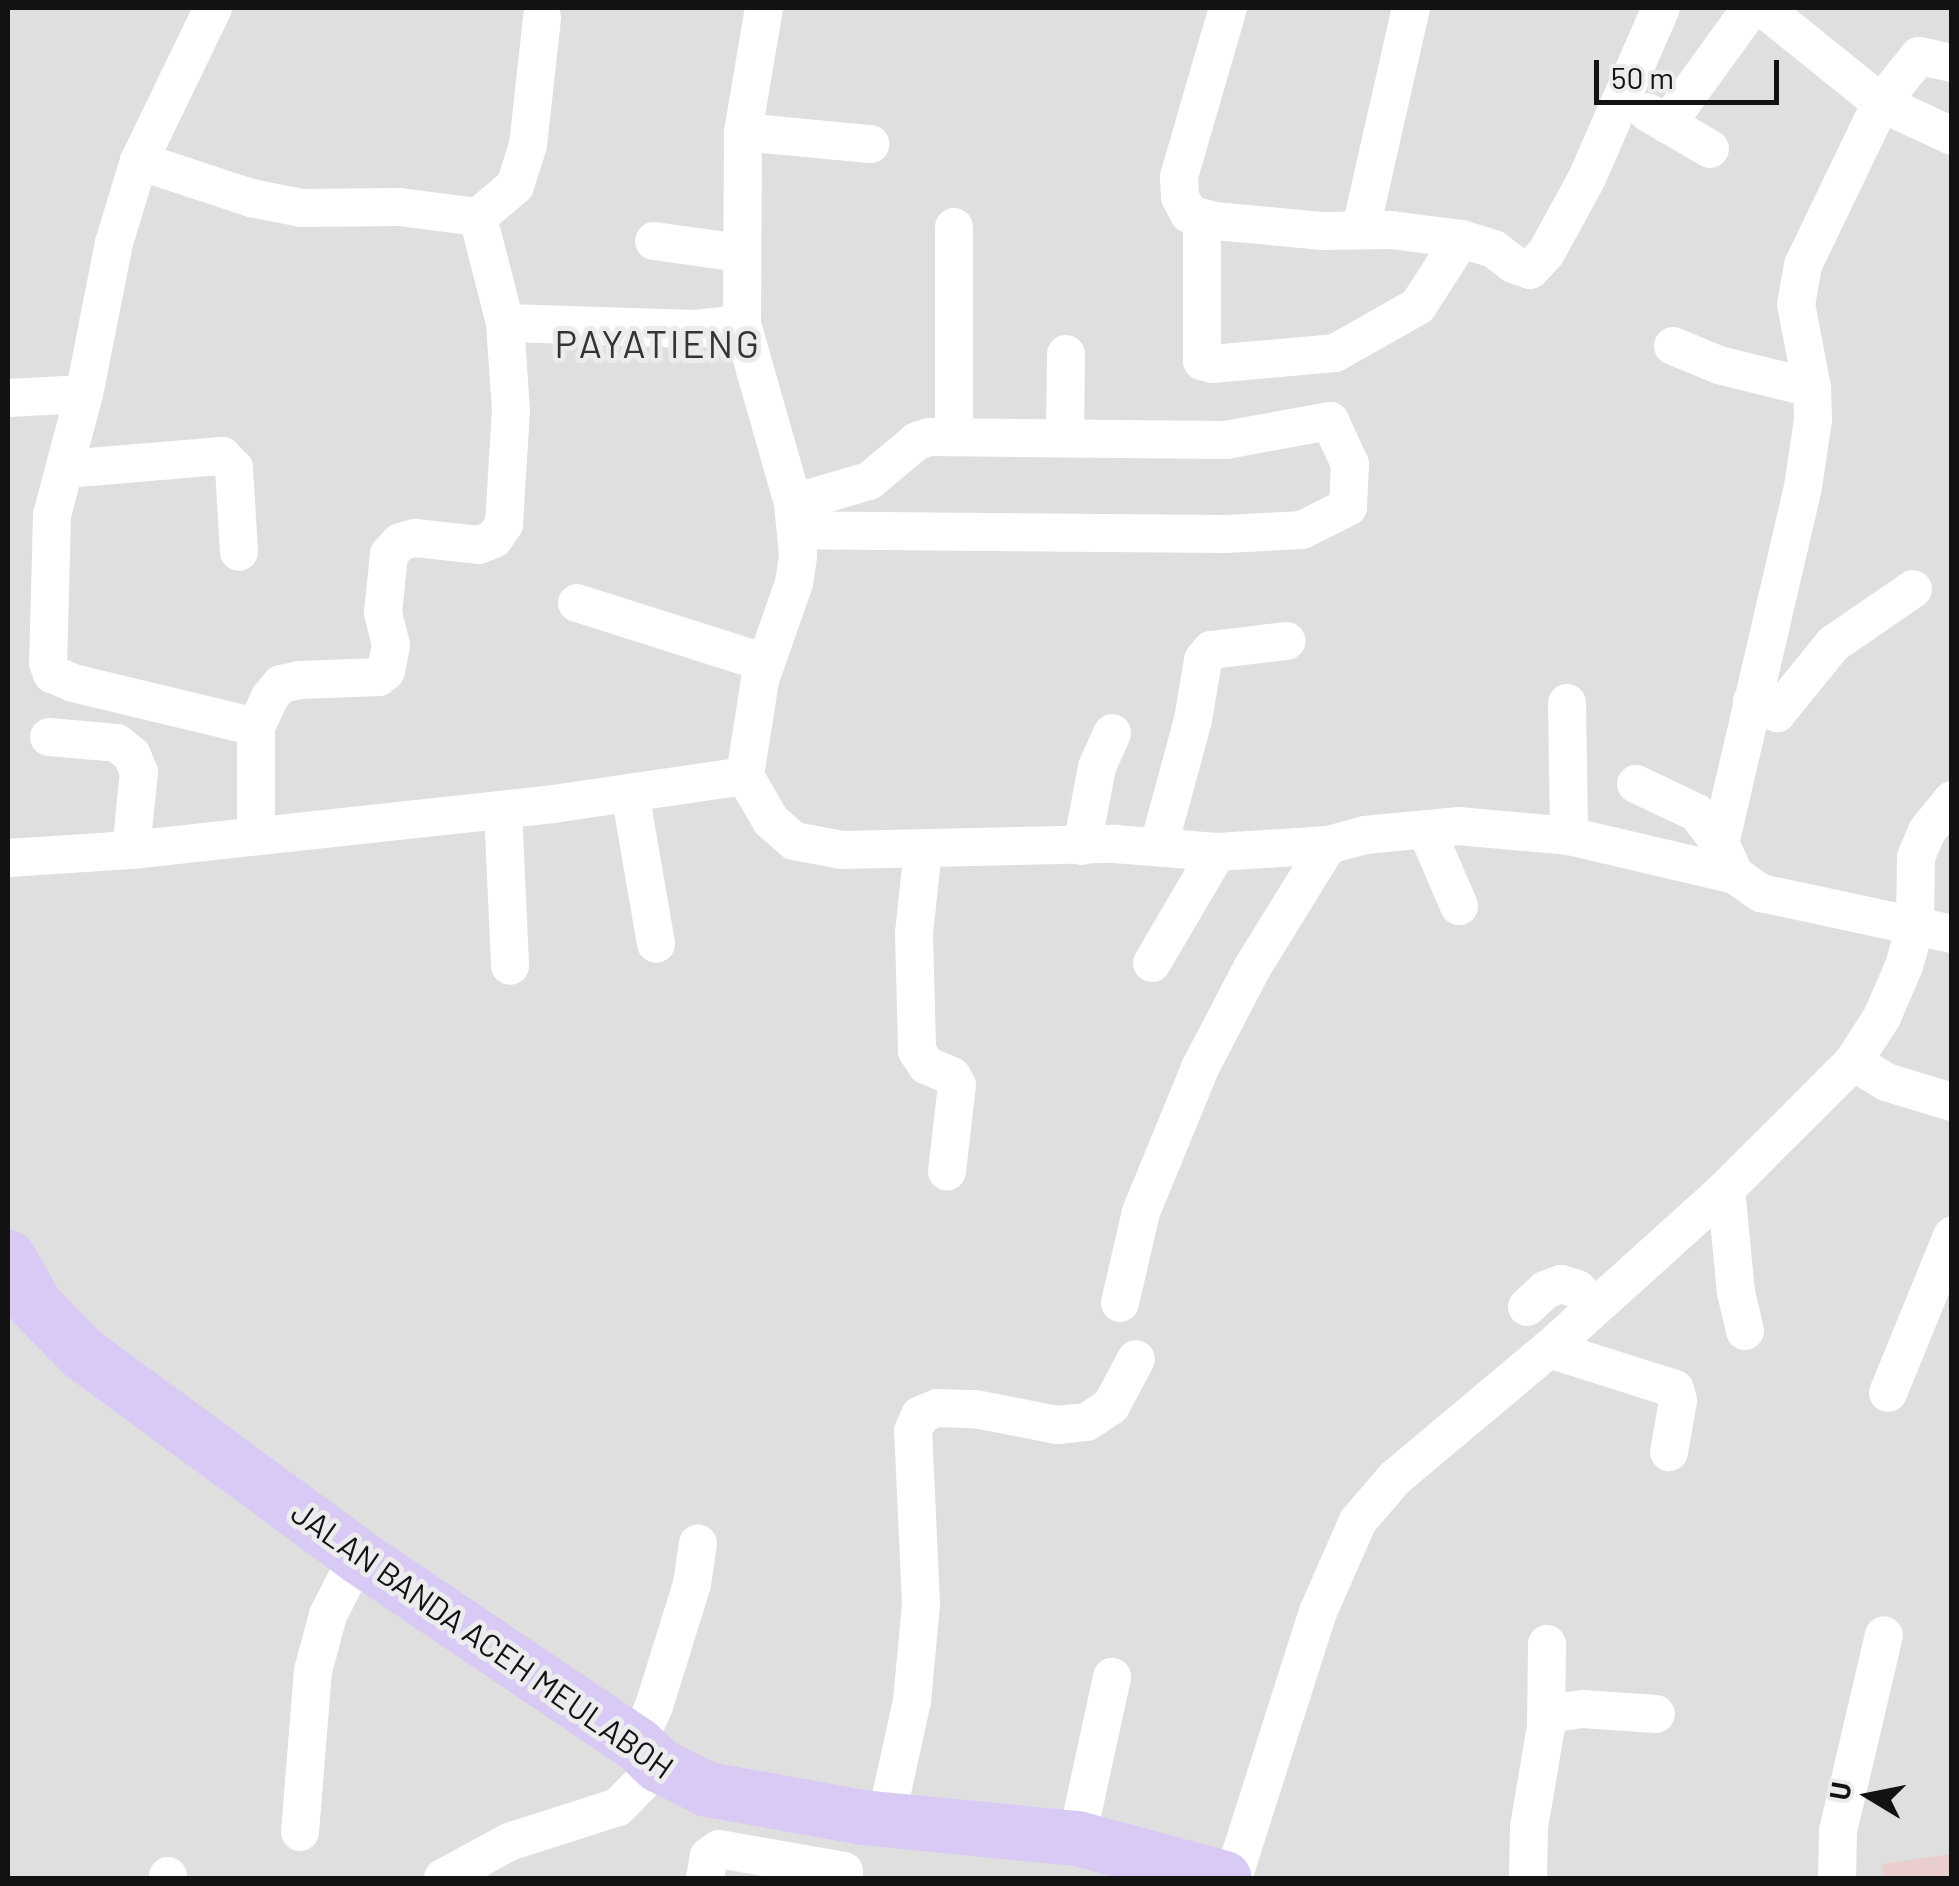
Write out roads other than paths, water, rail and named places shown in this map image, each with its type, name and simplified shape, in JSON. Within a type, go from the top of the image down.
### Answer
[{"type":"highway","name":"JALAN BANDA ACEH MEULABOH","points":[[8,1256],[35,1305],[82,1353],[358,1556],[648,1754],[707,1789],[874,1818],[1077,1838],[1224,1878]]},
{"type":"street","points":[[213,8],[139,161],[114,244],[49,540],[48,662],[52,674],[256,726]]},
{"type":"street","points":[[764,8],[743,132],[742,324],[795,517],[794,583],[766,663],[746,776],[771,821],[794,840],[842,850],[1158,844],[1216,852],[1328,845],[1458,826],[1570,836],[1728,859]]},
{"type":"street","points":[[1228,8],[1179,178],[1180,197],[1188,214],[1322,230],[1362,228],[1461,239],[1494,249],[1512,264],[1530,270],[1546,253],[1588,178],[1662,8]]},
{"type":"street","points":[[1362,228],[1409,8]]},
{"type":"street","points":[[1667,124],[1751,8]]},
{"type":"street","points":[[1763,8],[1881,103],[1952,136]]},
{"type":"street","points":[[139,161],[251,198],[300,208],[400,207],[478,217],[515,186],[528,145],[542,18]]},
{"type":"street","points":[[1728,859],[1752,701],[1804,487],[1812,388],[1796,304],[1803,265],[1881,103],[1919,56],[1952,63]]},
{"type":"street","points":[[1622,98],[1710,148]]},
{"type":"street","points":[[743,132],[870,144]]},
{"type":"street","points":[[256,835],[256,726],[281,684],[379,677],[386,671],[391,645],[382,613],[389,554],[400,542],[415,538],[480,545],[494,539],[504,524],[512,411],[505,323],[478,217]]},
{"type":"street","points":[[1202,218],[1202,362],[1212,364],[1335,353],[1418,306],[1461,239]]},
{"type":"street","points":[[954,227],[954,436]]},
{"type":"street","points":[[654,242],[740,253]]},
{"type":"street","points":[[505,323],[694,329],[742,324]]},
{"type":"street","points":[[1673,346],[1719,365],[1812,388]]},
{"type":"street","points":[[1066,354],[1066,437]]},
{"type":"street","points":[[8,398],[84,394]]},
{"type":"street","points":[[1330,421],[1350,464],[1348,507],[1302,530],[1226,534],[795,517],[870,481],[917,442],[954,436],[1248,439],[1330,421]]},
{"type":"street","points":[[66,469],[222,456],[234,468],[240,552]]},
{"type":"street","points":[[1752,701],[1776,713],[1834,644],[1913,589]]},
{"type":"street","points":[[577,602],[766,663]]},
{"type":"street","points":[[1158,844],[1194,720],[1203,660],[1211,650],[1286,641]]},
{"type":"street","points":[[1566,703],[1570,836]]},
{"type":"street","points":[[1082,846],[1097,767],[1112,734]]},
{"type":"street","points":[[49,738],[117,743],[132,754],[139,772],[130,850]]},
{"type":"street","points":[[8,858],[130,850],[503,810],[746,776]]},
{"type":"street","points":[[1636,784],[1697,813],[1728,859],[1760,892],[1914,925]]},
{"type":"street","points":[[630,793],[656,944]]},
{"type":"street","points":[[1233,1878],[1318,1612],[1358,1521],[1396,1478],[1549,1349],[1588,1301],[1726,1189],[1854,1062],[1882,1017],[1914,925],[1916,857],[1926,830],[1952,800]]},
{"type":"street","points":[[503,810],[510,966]]},
{"type":"street","points":[[1426,828],[1459,906]]},
{"type":"street","points":[[1120,1303],[1141,1212],[1200,1068],[1252,968],[1328,845]]},
{"type":"street","points":[[923,849],[914,933],[917,1051],[926,1065],[952,1076],[957,1085],[947,1171]]},
{"type":"street","points":[[1152,962],[1216,852]]},
{"type":"street","points":[[1854,1062],[1886,1082],[1952,1102]]},
{"type":"street","points":[[1726,1189],[1736,1292],[1746,1331]]},
{"type":"street","points":[[1888,1392],[1952,1236]]},
{"type":"street","points":[[1527,1307],[1553,1286],[1569,1285],[1588,1301]]},
{"type":"street","points":[[1549,1349],[1675,1389],[1678,1401],[1668,1452]]},
{"type":"street","points":[[705,1878],[709,1856],[719,1848],[843,1875],[874,1818],[912,1701],[921,1604],[913,1432],[920,1415],[936,1408],[956,1408],[1056,1425],[1088,1422],[1111,1406],[1136,1358]]},
{"type":"street","points":[[443,1878],[509,1842],[618,1808],[648,1754],[654,1706],[692,1584],[698,1543]]},
{"type":"street","points":[[300,1832],[313,1670],[328,1615],[358,1556]]},
{"type":"street","points":[[1837,1878],[1838,1831],[1884,1635]]},
{"type":"street","points":[[1528,1878],[1529,1827],[1546,1714],[1547,1644]]},
{"type":"street","points":[[1077,1838],[1112,1677]]},
{"type":"street","points":[[1546,1714],[1583,1708],[1656,1714]]},
{"type":"district","name":"PAYATIENG","points":[[658,344]]}]
